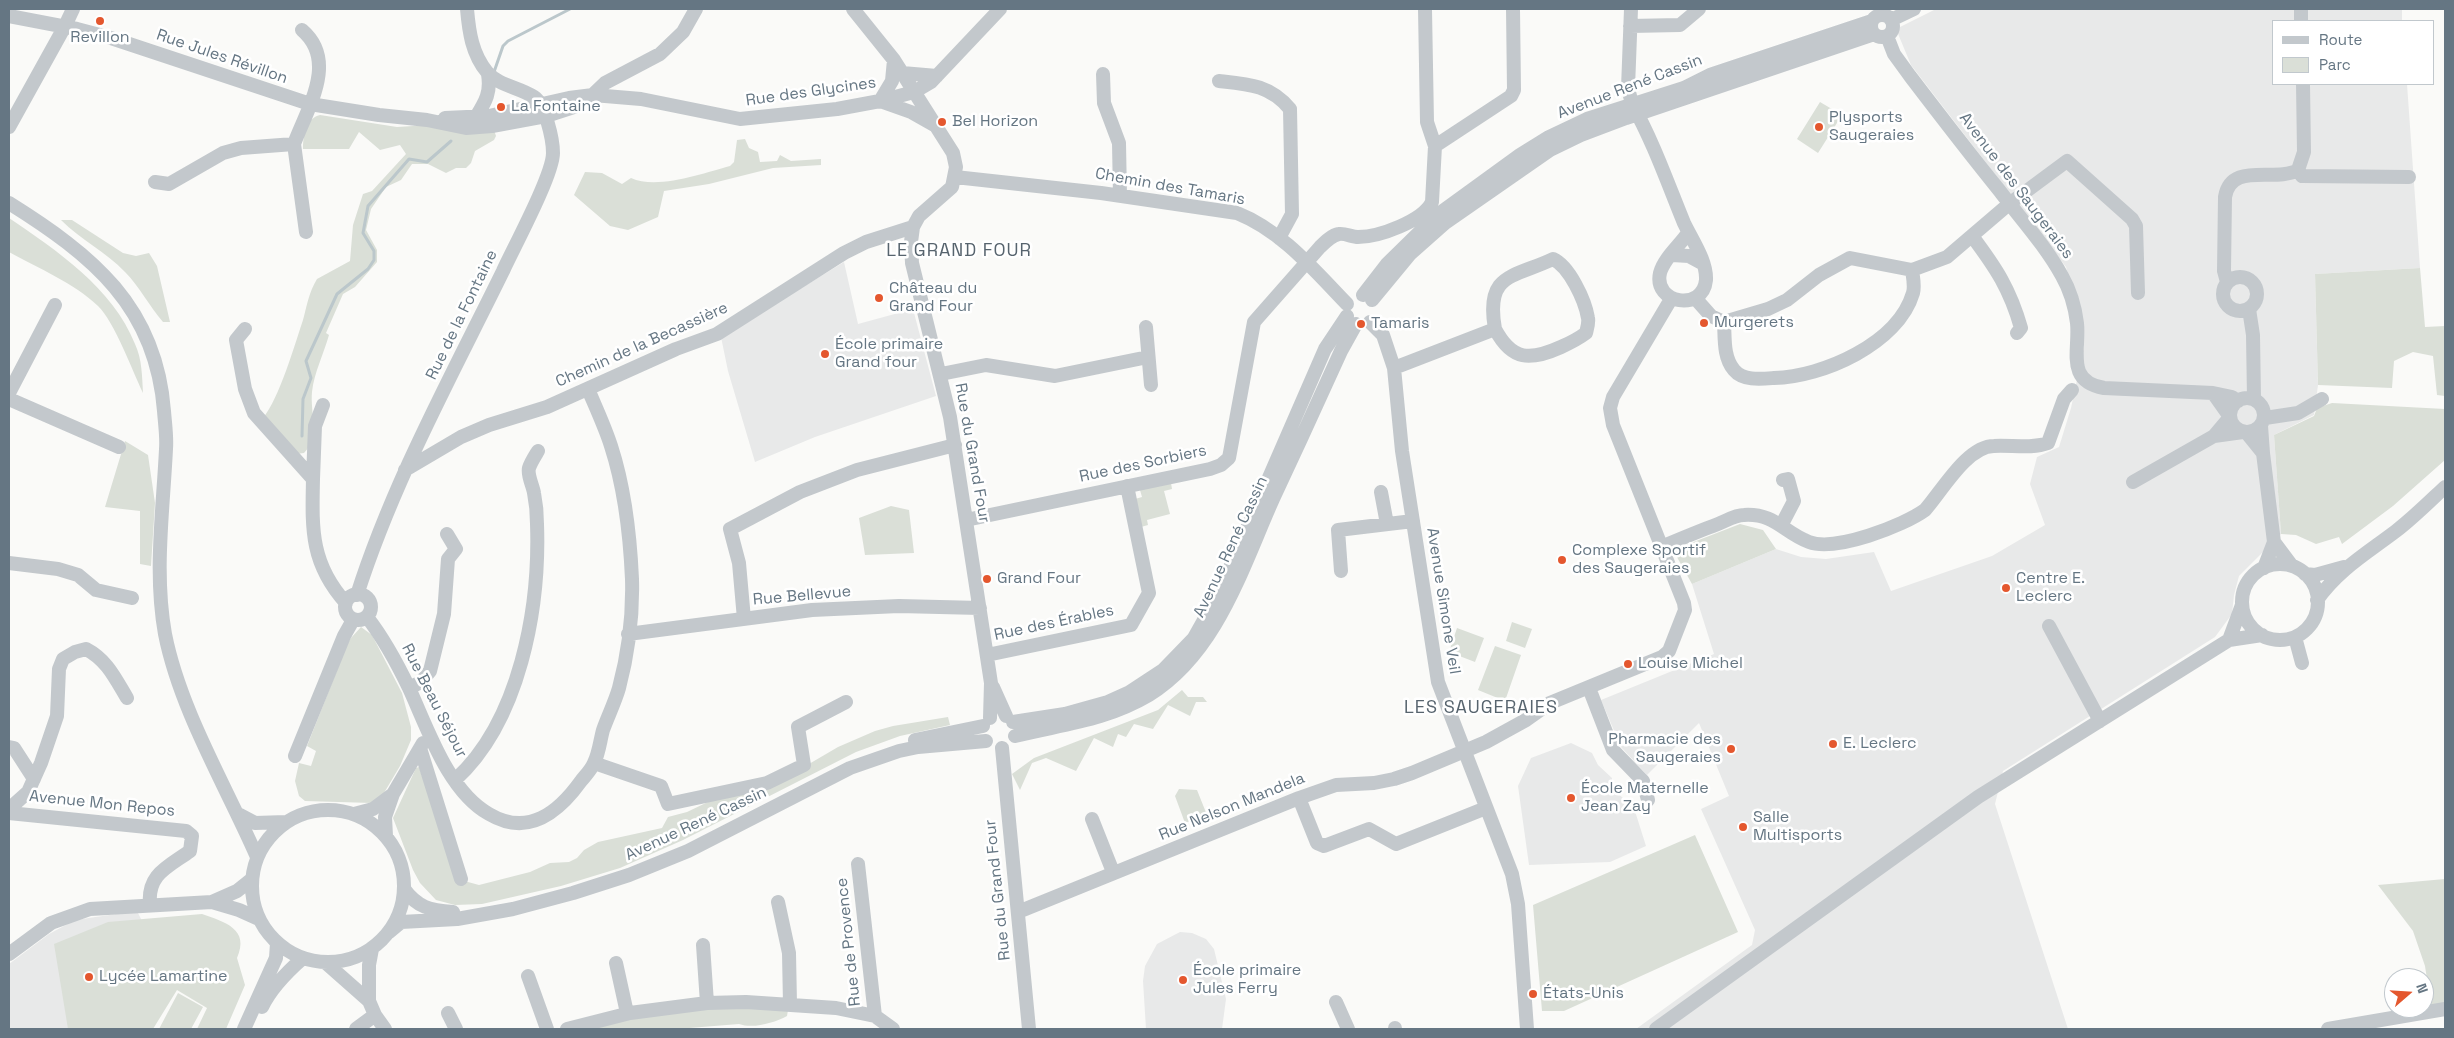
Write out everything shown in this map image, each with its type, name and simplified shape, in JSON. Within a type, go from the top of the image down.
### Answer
[{"type":"street","points":[[9,127],[73,9]]},
{"type":"street","points":[[467,9],[470,37],[475,55],[488,74],[498,81],[535,97],[543,110]]},
{"type":"street","points":[[593,95],[605,83],[660,54],[683,32],[696,9]]},
{"type":"street","points":[[853,9],[894,60],[953,153],[956,167],[952,187],[919,216],[913,227]]},
{"type":"street","name":"Rue des Glycines","points":[[593,95],[641,99],[740,119],[837,109],[880,101],[914,92],[924,87],[937,76],[1000,9]]},
{"type":"street","points":[[1425,9],[1427,122],[1435,146],[1511,96],[1514,90],[1513,9]]},
{"type":"street","points":[[1631,9],[1628,88],[1635,109],[1702,263],[1706,279],[1705,286],[1695,298],[1683,302],[1671,299],[1665,294],[1659,280],[1663,266],[1688,232]]},
{"type":"street","points":[[1630,26],[1680,25],[1699,9]]},
{"type":"street","name":"Avenue René Cassin","points":[[1368,297],[1387,264],[1436,216],[1520,155],[1565,129],[1635,109],[1914,9]]},
{"type":"street","name":"Rue Jules Révillon","points":[[9,16],[65,26],[111,38],[310,104],[379,115],[427,120],[466,128],[492,126],[593,95]]},
{"type":"street","name":"Avenue des Saugeraies","points":[[1782,524],[1791,533],[1819,545],[1835,545],[1854,540],[1918,515],[1938,495],[1965,461],[1978,450],[1991,446],[2040,446],[2048,443],[2064,399],[2072,390],[2072,385],[2078,372],[2076,364],[2077,324],[2070,296],[2062,276],[2039,242],[1894,54],[1880,22]]},
{"type":"street","points":[[302,30],[310,38],[320,56],[318,80],[294,144],[306,232]]},
{"type":"street","points":[[894,60],[892,81],[880,101],[911,112],[935,126]]},
{"type":"street","points":[[902,73],[937,76]]},
{"type":"street","points":[[476,116],[487,98],[490,88],[488,74]]},
{"type":"street","points":[[1103,74],[1104,104],[1119,143],[1120,196]]},
{"type":"street","points":[[1219,81],[1256,85],[1282,100],[1290,108],[1292,214],[1279,238]]},
{"type":"street","points":[[2228,282],[2224,271],[2226,187],[2232,181],[2244,175],[2286,175],[2298,170],[2304,152],[2302,85]]},
{"type":"street","name":"Rue Jules Révillon","points":[[427,120],[543,110]]},
{"type":"street","name":"Rue de la Fontaine","points":[[352,599],[374,542],[406,470],[550,169],[553,153],[543,110]]},
{"type":"street","points":[[155,182],[169,184],[223,153],[240,148],[294,144]]},
{"type":"street","name":"Rue des Sorbiers","points":[[966,520],[1210,469],[1221,465],[1229,458],[1254,322],[1320,247],[1339,234],[1358,237],[1380,233],[1406,223],[1430,207],[1432,202],[1435,146]]},
{"type":"street","points":[[1695,298],[1711,316],[1724,322],[1768,309],[1787,300],[1819,275],[1850,258],[1912,270],[1948,257],[2009,204],[2067,161],[2132,218],[2136,226],[2138,293]]},
{"type":"street","points":[[2298,170],[2302,176],[2409,177]]},
{"type":"street","name":"Chemin des Tamaris","points":[[955,177],[1047,186],[1237,213],[1257,221],[1279,238],[1306,262],[1355,316]]},
{"type":"street","points":[[9,203],[78,250],[107,277],[126,300],[150,346],[163,397],[167,446],[159,571],[166,635],[176,674],[206,750],[257,857]]},
{"type":"street","name":"Chemin de la Becassière","points":[[406,470],[461,438],[489,425],[547,407],[676,349],[717,334],[844,252],[866,242],[913,227]]},
{"type":"street","name":"Rue du Grand Four","points":[[913,227],[911,242],[912,263],[941,374],[955,445],[987,655],[991,683],[986,722]]},
{"type":"street","points":[[1972,236],[2004,280],[2013,299],[2021,328],[2017,334]]},
{"type":"street","points":[[1672,254],[1689,256],[1702,263]]},
{"type":"street","points":[[1553,259],[1562,263],[1574,282],[1588,318],[1586,333],[1540,356],[1529,357],[1515,353],[1502,342],[1495,328],[1491,304],[1499,285],[1508,277],[1553,259]]},
{"type":"street","points":[[1724,322],[1727,358],[1734,371],[1743,376],[1760,379],[1796,378],[1829,367],[1860,353],[1879,339],[1902,314],[1913,292],[1912,270]]},
{"type":"street","points":[[2244,277],[2253,283],[2257,294],[2253,305],[2249,309],[2238,312],[2224,303],[2222,292],[2228,282],[2232,278],[2244,277]]},
{"type":"street","points":[[1353,296],[1368,297],[1376,309],[1373,318],[1355,316],[1353,296]]},
{"type":"street","name":"Rue Nelson Mandela","points":[[1018,912],[1299,798],[1336,785],[1394,779],[1464,752],[1526,720],[1550,703],[1662,657],[1669,651],[1685,610],[1615,432],[1610,408],[1617,389],[1671,299]]},
{"type":"street","points":[[9,392],[55,305]]},
{"type":"street","points":[[2249,309],[2253,335],[2254,399]]},
{"type":"street","name":"Avenue René Cassin","points":[[1010,719],[1065,714],[1108,702],[1128,693],[1163,670],[1194,638],[1217,597],[1325,349],[1355,316]]},
{"type":"street","name":"Avenue René Cassin","points":[[1015,736],[1073,725],[1113,713],[1150,694],[1196,653],[1223,610],[1355,316]]},
{"type":"street","name":"Avenue Simone Veil","points":[[1355,316],[1383,335],[1394,368],[1402,451],[1438,682],[1512,874],[1518,904],[1527,1029]]},
{"type":"street","points":[[1146,327],[1152,385]]},
{"type":"street","points":[[1394,368],[1495,328]]},
{"type":"street","points":[[245,329],[236,340],[245,389],[254,413],[313,479]]},
{"type":"street","points":[[941,374],[986,365],[1055,376],[1148,357]]},
{"type":"street","points":[[2078,372],[2094,386]]},
{"type":"street","points":[[2072,390],[2094,386],[2214,393],[2238,400],[2254,399],[2262,407],[2262,452],[2274,542],[2264,568]]},
{"type":"street","name":"Rue Beau Séjour","points":[[360,618],[383,639],[409,688],[428,733],[455,780],[475,804],[488,814],[502,820],[529,822],[540,820],[552,813],[570,796],[594,763],[619,689],[628,634],[632,581],[624,496],[611,445],[588,390]]},
{"type":"street","points":[[2214,393],[2234,426],[2244,432],[2262,452]]},
{"type":"street","points":[[2214,436],[2256,430],[2263,422],[2298,413],[2322,398]]},
{"type":"street","points":[[9,399],[120,447]]},
{"type":"street","points":[[2133,482],[2214,436],[2230,417],[2232,408],[2238,400]]},
{"type":"street","points":[[295,756],[344,636],[370,603],[365,597],[352,599],[332,588],[314,544],[313,479],[315,426],[323,405]]},
{"type":"street","points":[[744,619],[739,563],[730,529],[800,492],[857,470],[955,445]]},
{"type":"street","points":[[455,780],[469,767],[483,749],[500,716],[526,644],[536,578],[537,523],[529,469],[538,451]]},
{"type":"street","points":[[1661,547],[1742,514],[1756,515],[1782,524],[1794,501],[1788,479],[1782,480]]},
{"type":"street","name":"Rue des Érables","points":[[987,655],[1131,625],[1149,593],[1127,486]]},
{"type":"street","points":[[2292,566],[2273,565],[2264,568],[2254,574],[2242,594],[2245,617],[2252,628],[2272,639],[2295,637],[2305,630],[2312,622],[2317,600],[2331,581],[2349,565],[2398,530],[2445,487]]},
{"type":"street","points":[[1382,492],[1387,524]]},
{"type":"street","points":[[1341,570],[1338,530],[1412,521]]},
{"type":"street","points":[[409,688],[421,682],[430,671],[444,614],[448,559],[456,549],[447,534]]},
{"type":"street","points":[[2274,542],[2292,566],[2305,574],[2311,582],[2317,600]]},
{"type":"street","points":[[9,562],[58,569],[78,575],[96,590],[132,598]]},
{"type":"street","points":[[2305,574],[2315,575],[2349,565]]},
{"type":"street","points":[[352,599],[345,611],[360,618]]},
{"type":"street","points":[[2229,640],[2242,605]]},
{"type":"street","name":"Rue Bellevue","points":[[628,634],[812,610],[899,606],[980,608]]},
{"type":"street","points":[[2050,626],[2100,721]]},
{"type":"street","points":[[1656,1029],[1970,802],[2229,640],[2262,635]]},
{"type":"street","points":[[2295,637],[2302,663]]},
{"type":"street","points":[[9,811],[28,792],[57,716],[59,669],[63,659],[75,652],[86,649],[99,656],[109,668],[127,698]]},
{"type":"street","name":"Rue du Grand Four","points":[[991,683],[1010,719]]},
{"type":"street","points":[[1589,688],[1613,750],[1643,781],[1648,800]]},
{"type":"street","points":[[798,727],[846,702]]},
{"type":"street","points":[[594,763],[661,786],[668,804],[767,784],[804,765],[797,712]]},
{"type":"street","points":[[996,714],[1010,719],[1015,736],[1010,744],[1002,748],[995,748],[986,741],[982,731],[986,722],[996,714]]},
{"type":"street","name":"Avenue René Cassin","points":[[404,889],[414,902],[438,911],[457,912],[477,910],[577,885],[634,866],[676,848],[850,761],[899,743],[986,722]]},
{"type":"street","points":[[386,836],[385,817],[393,794],[428,733]]},
{"type":"street","name":"Avenue René Cassin","points":[[389,932],[401,922],[457,919],[512,909],[583,890],[629,875],[688,851],[850,768],[899,751],[918,747],[986,741]]},
{"type":"street","points":[[9,748],[14,748],[34,779]]},
{"type":"street","points":[[420,748],[461,879]]},
{"type":"street","name":"Rue du Grand Four","points":[[1002,748],[1029,1029]]},
{"type":"street","points":[[354,814],[372,809],[393,794]]},
{"type":"street","points":[[1299,798],[1317,842],[1324,846],[1369,828],[1396,844],[1486,808]]},
{"type":"street","points":[[334,810],[354,814],[372,823],[386,836],[396,852],[403,870],[404,889],[398,916],[389,932],[372,949],[358,957],[343,962],[326,963],[303,958],[276,943],[259,919],[252,892],[252,879],[257,857],[266,841],[286,822],[304,813],[334,810]]},
{"type":"street","name":"Avenue Mon Repos","points":[[9,811],[186,831],[192,836],[190,851],[157,874],[149,894],[150,905]]},
{"type":"street","points":[[238,814],[255,823],[286,822]]},
{"type":"street","points":[[1092,820],[1113,872]]},
{"type":"street","name":"Rue de Provence","points":[[858,864],[875,1016]]},
{"type":"street","points":[[212,902],[237,891],[252,879]]},
{"type":"street","points":[[9,954],[51,923],[90,909],[212,902],[239,910],[259,919]]},
{"type":"street","points":[[778,902],[789,953],[790,1004]]},
{"type":"street","points":[[244,1029],[276,958],[276,943]]},
{"type":"street","points":[[703,945],[707,1003]]},
{"type":"street","points":[[372,949],[369,965],[369,1001],[375,1015],[385,1029]]},
{"type":"street","points":[[249,1029],[266,998],[290,969],[303,958]]},
{"type":"street","points":[[326,963],[369,1001]]},
{"type":"street","points":[[616,963],[627,1013]]},
{"type":"street","points":[[528,976],[547,1029]]},
{"type":"street","points":[[1336,1002],[1348,1029]]},
{"type":"street","name":"Rue de Provence","points":[[567,1029],[627,1013],[707,1003],[790,1004],[836,1008],[875,1016],[893,1029]]},
{"type":"street","points":[[2328,1029],[2445,1010]]},
{"type":"street","points":[[448,1013],[456,1029]]},
{"type":"street","points":[[356,1029],[375,1015]]},
{"type":"shaded area","points":[[1936,9],[2402,9],[2402,20],[2272,20],[2272,85],[2407,85],[2420,268],[2315,274],[2318,385],[2314,415],[2274,435],[2281,534],[2239,576],[2232,614],[2215,637],[2003,771],[1995,804],[2068,1029],[1636,1029],[1752,945],[1755,930],[1701,809],[1729,796],[1699,723],[1647,775],[1621,747],[1601,700],[1714,654],[1692,584],[1776,549],[1801,557],[1826,559],[1874,552],[1891,591],[1992,556],[2045,525],[2030,484],[2037,457],[2059,447],[2071,408],[2084,347],[2076,301],[2066,267],[1911,65],[1896,29]]},
{"type":"shaded area","name":"École primaire Grand four","points":[[844,262],[858,324],[913,309],[936,396],[815,437],[755,462],[728,371],[721,337]]},
{"type":"shaded area","name":"École Maternelle Jean Zay","points":[[1571,743],[1592,753],[1598,765],[1612,778],[1612,788],[1634,808],[1646,846],[1610,862],[1529,865],[1518,786],[1531,758]]},
{"type":"shaded area","name":"Lycée Lamartine","points":[[137,911],[156,949],[153,1029],[9,1029],[9,964],[49,934],[75,920]]},
{"type":"shaded area","name":"École primaire Jules Ferry","points":[[1180,932],[1192,933],[1206,939],[1214,949],[1226,999],[1222,1029],[1146,1029],[1143,981],[1145,966],[1157,944]]},
{"type":"green space","name":"Plysports Saugeraies","points":[[1820,102],[1842,115],[1818,153],[1797,139]]},
{"type":"green space","points":[[320,115],[397,127],[429,125],[494,130],[496,136],[494,140],[475,151],[471,163],[466,168],[456,168],[446,173],[428,164],[412,164],[401,180],[386,187],[371,209],[366,230],[377,250],[377,262],[355,287],[343,294],[326,333],[329,335],[312,392],[312,440],[304,453],[296,454],[263,418],[275,398],[286,371],[314,284],[317,279],[350,261],[353,225],[363,194],[372,191],[406,154],[400,145],[380,150],[359,132],[349,149],[303,149],[308,124]]},
{"type":"green space","points":[[745,139],[749,148],[758,152],[760,162],[777,161],[780,155],[791,161],[821,159],[821,165],[773,168],[709,184],[664,191],[658,217],[628,230],[610,226],[574,195],[585,172],[602,173],[622,184],[631,178],[654,182],[681,179],[730,166],[734,162],[737,140]]},
{"type":"green space","points":[[9,218],[64,257],[98,288],[113,305],[125,324],[137,350],[143,393],[117,335],[98,306],[67,283],[9,252]]},
{"type":"green space","points":[[61,220],[72,220],[123,253],[136,256],[149,253],[157,266],[170,322],[163,322],[135,284],[118,265]]},
{"type":"green space","points":[[2420,268],[2425,327],[2445,326],[2445,396],[2437,395],[2433,356],[2413,352],[2394,361],[2392,388],[2318,385],[2315,274]]},
{"type":"green space","points":[[2332,403],[2445,409],[2445,460],[2393,506],[2342,544],[2339,537],[2316,544],[2296,535],[2281,534],[2274,435],[2314,416],[2317,408]]},
{"type":"green space","points":[[125,441],[148,455],[155,503],[151,566],[140,564],[140,511],[105,507]]},
{"type":"green space","points":[[1171,483],[1172,489],[1164,491],[1170,514],[1147,520],[1148,525],[1141,527],[1135,499],[1142,497],[1140,490]]},
{"type":"green space","points":[[891,506],[909,510],[914,553],[865,555],[859,518]]},
{"type":"green space","points":[[1740,524],[1763,530],[1776,549],[1692,584],[1673,550]]},
{"type":"green space","points":[[1512,622],[1532,629],[1525,648],[1506,641]]},
{"type":"green space","points":[[361,627],[372,635],[402,693],[411,727],[411,740],[400,766],[381,798],[372,803],[305,801],[299,796],[295,781],[299,763],[311,766],[316,751],[307,746],[345,650],[350,639]]},
{"type":"green space","points":[[1457,628],[1484,638],[1475,662],[1449,652]]},
{"type":"green space","points":[[1495,646],[1521,655],[1505,701],[1478,690]]},
{"type":"green space","points":[[1182,690],[1188,697],[1203,697],[1207,702],[1196,702],[1190,716],[1168,705],[1153,729],[1134,724],[1126,737],[1118,734],[1113,747],[1094,738],[1076,771],[1046,758],[1032,763],[1020,790],[1012,774],[1034,758],[1158,710]]},
{"type":"green space","points":[[948,717],[950,725],[900,736],[856,752],[683,840],[620,868],[561,886],[482,904],[455,905],[436,900],[420,883],[413,870],[393,818],[416,768],[419,767],[457,879],[479,885],[530,872],[550,863],[569,862],[598,842],[662,828],[668,817],[687,812],[712,800],[768,788],[838,747],[875,731],[893,726]]},
{"type":"green space","points":[[1179,789],[1197,790],[1207,815],[1185,823],[1175,796]]},
{"type":"green space","points":[[1695,835],[1738,932],[1564,1011],[1542,1011],[1533,905]]},
{"type":"green space","points":[[2445,879],[2445,1003],[2434,1005],[2434,968],[2425,968],[2413,931],[2378,885]]},
{"type":"green space","points":[[202,914],[219,920],[233,928],[238,933],[240,940],[237,958],[245,985],[226,1029],[197,1029],[207,1008],[177,990],[153,1029],[68,1029],[54,944],[108,922]]},
{"type":"green space","points":[[178,993],[203,1007],[191,1029],[159,1029]]},
{"type":"green space","points":[[714,1007],[788,1010],[787,1016],[757,1026],[739,1024],[677,1029],[587,1029],[635,1016]]},
{"type":"waterway","points":[[494,72],[503,46],[508,41],[570,9]]},
{"type":"waterway","points":[[302,436],[303,399],[311,378],[306,361],[337,294],[368,269],[374,260],[374,251],[363,233],[368,206],[409,159],[427,162],[451,141]]},
{"type":"place","name":"Revillon","points":[[100,21]]},
{"type":"place","name":"La Fontaine","points":[[501,107]]},
{"type":"place","name":"Bel Horizon","points":[[942,122]]},
{"type":"place","name":"Plysports Saugeraies","points":[[1819,127]]},
{"type":"place","name":"Château du Grand Four","points":[[879,298]]},
{"type":"place","name":"Murgerets","points":[[1704,323]]},
{"type":"place","name":"Tamaris","points":[[1361,324]]},
{"type":"place","name":"École primaire Grand four","points":[[825,354]]},
{"type":"place","name":"Complexe Sportif des Saugeraies","points":[[1562,560]]},
{"type":"place","name":"Grand Four","points":[[987,579]]},
{"type":"place","name":"Centre E. Leclerc","points":[[2006,588]]},
{"type":"place","name":"Louise Michel","points":[[1628,664]]},
{"type":"place","name":"E. Leclerc","points":[[1833,744]]},
{"type":"place","name":"Pharmacie des Saugeraies","points":[[1731,749]]},
{"type":"place","name":"École Maternelle Jean Zay","points":[[1571,798]]},
{"type":"place","name":"Salle Multisports","points":[[1743,827]]},
{"type":"place","name":"Lycée Lamartine","points":[[89,977]]},
{"type":"place","name":"École primaire Jules Ferry","points":[[1183,980]]},
{"type":"place","name":"États-Unis","points":[[1533,994]]},
{"type":"district","name":"LE GRAND FOUR","points":[[959,251]]},
{"type":"district","name":"LES SAUGERAIES","points":[[1481,708]]}]
